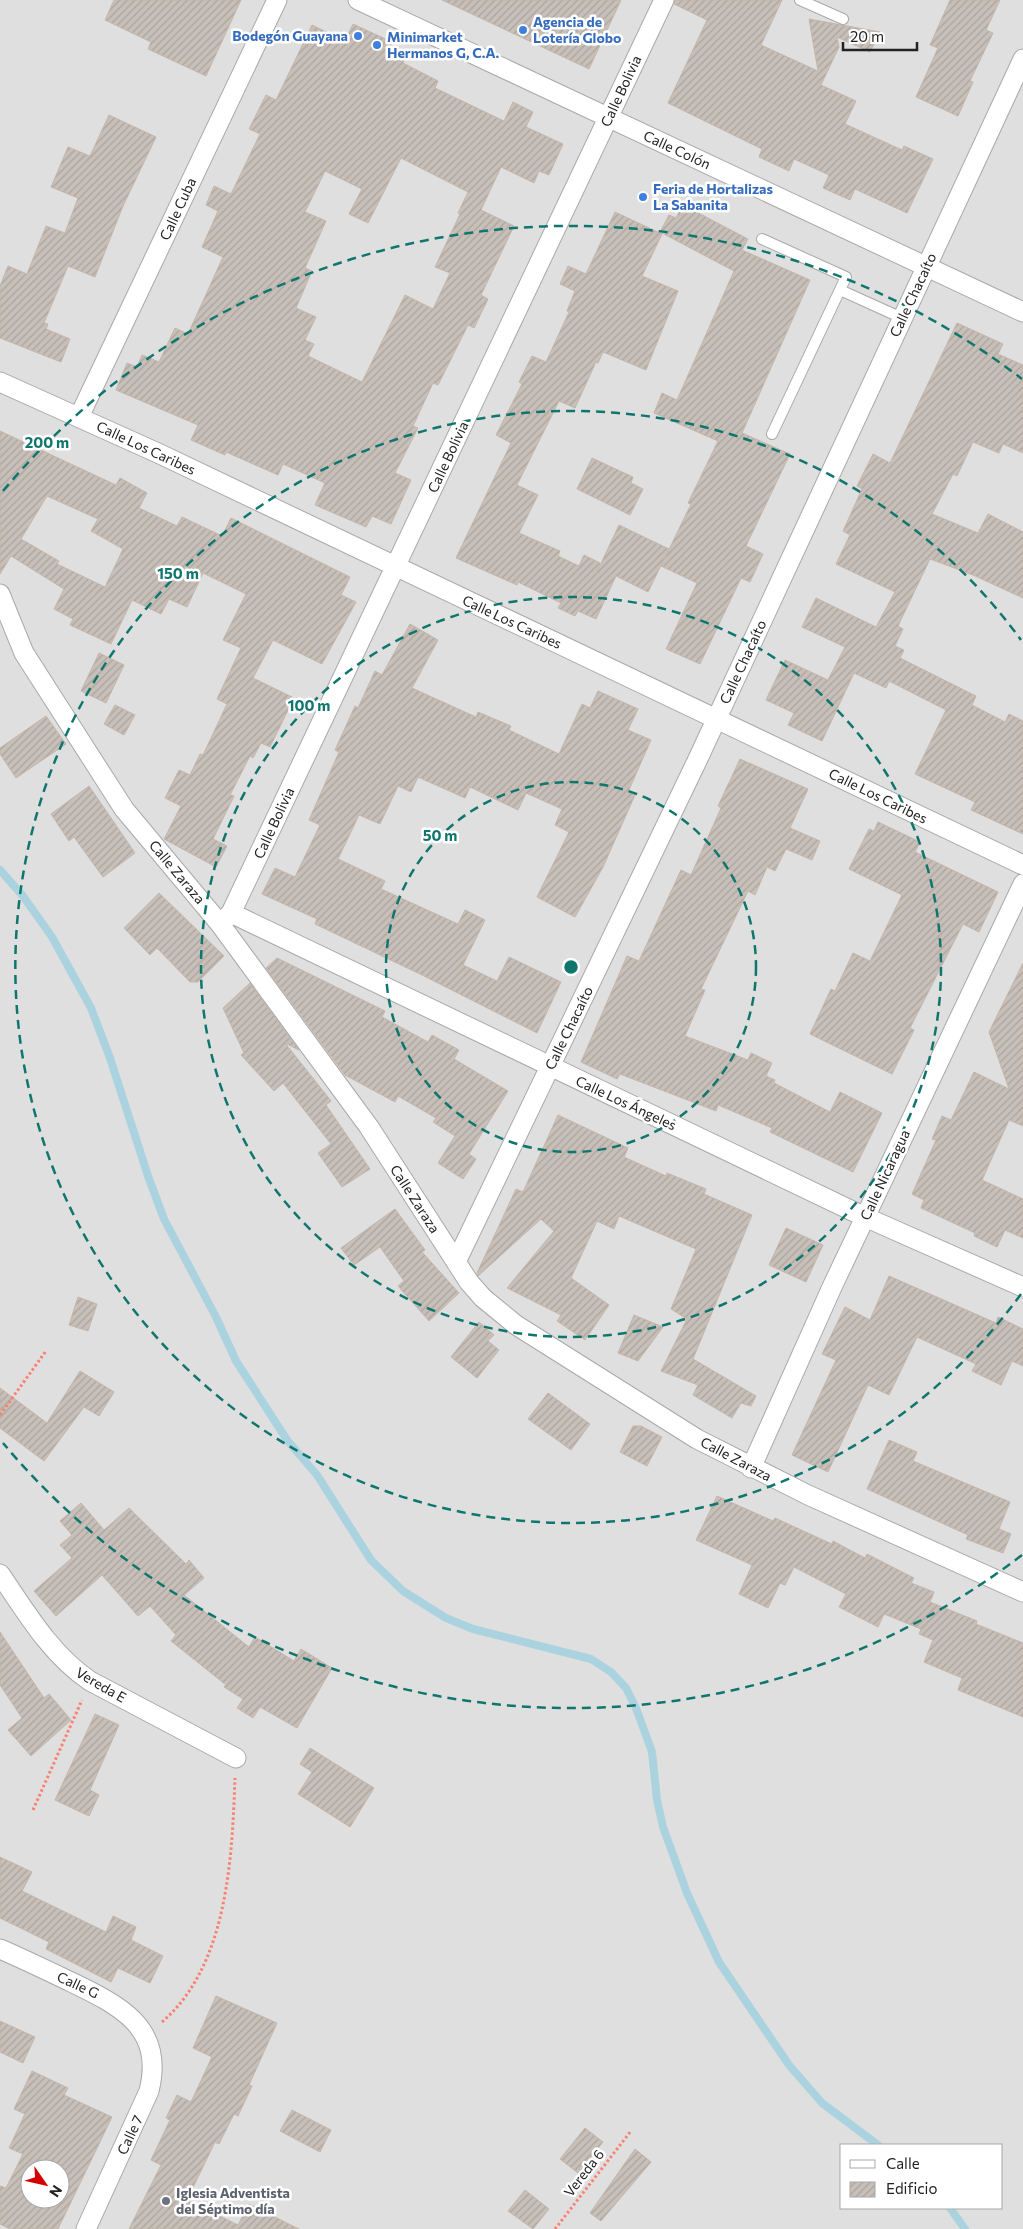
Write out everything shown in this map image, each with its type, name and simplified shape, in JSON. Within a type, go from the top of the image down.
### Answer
[{"type":"street","name":"Calle Cuba","points":[[79,417],[277,0]]},
{"type":"street","name":"Calle Colón","points":[[358,0],[1023,312]]},
{"type":"street","name":"Calle Bolivia","points":[[225,919],[396,567],[664,0]]},
{"type":"street","name":"Calle Chacaíto","points":[[456,1262],[717,719],[1023,59]]},
{"type":"street","name":"Calle Los Caribes","points":[[0,382],[79,417],[1023,865]]},
{"type":"street","name":"Calle Zaraza","points":[[0,594],[24,653],[124,809],[225,919],[482,1298],[516,1325],[681,1430],[751,1468],[1023,1592]]},
{"type":"street","name":"Calle Nicaragua","points":[[751,1468],[866,1217],[1023,884]]},
{"type":"street","name":"Calle Los Ángeles","points":[[225,919],[550,1067],[866,1217],[1023,1287]]},
{"type":"street","name":"Vereda E","points":[[0,1574],[57,1654],[73,1670],[90,1681],[236,1758]]},
{"type":"street","name":"Calle G","points":[[0,1948],[116,2004],[145,2036]]},
{"type":"street","name":"Calle 7","points":[[86,2229],[149,2092],[153,2075],[153,2062],[150,2047],[145,2036]]},
{"type":"lane","points":[[800,0],[843,19]]},
{"type":"lane","points":[[762,239],[846,277],[772,434]]},
{"type":"lane","points":[[840,290],[902,318]]},
{"type":"path","points":[[0,1415],[46,1351]]},
{"type":"path","points":[[33,1810],[90,1681]]},
{"type":"path","points":[[145,2036],[167,2018],[186,1995],[199,1974],[213,1941],[229,1875],[236,1758]]},
{"type":"path","name":"Vereda 6","points":[[555,2229],[631,2131]]},
{"type":"shaded area","points":[[0,0],[1023,0],[1023,2229],[0,2229]]},
{"type":"building","points":[[114,0],[241,0],[206,76],[148,49],[151,42],[105,20]]},
{"type":"building","points":[[442,0],[621,0],[589,69]]},
{"type":"building","points":[[675,0],[782,0],[761,45],[818,71],[809,19],[880,32],[870,52],[837,37],[839,47],[821,85],[856,101],[845,124],[902,150],[904,146],[933,159],[907,213],[855,189],[850,200],[823,188],[829,175],[794,159],[789,171],[759,157],[762,149],[668,103],[707,20],[674,4]]},
{"type":"building","points":[[950,0],[1000,0],[986,30],[993,33],[970,81],[973,82],[958,116],[916,97],[938,48],[930,45]]},
{"type":"building","points":[[353,24],[392,42],[388,50],[405,58],[403,63],[438,81],[435,88],[504,121],[513,102],[533,112],[526,127],[563,144],[549,175],[539,171],[534,183],[501,167],[481,210],[514,226],[481,295],[488,299],[474,328],[468,325],[438,385],[433,383],[413,426],[418,428],[395,473],[411,480],[391,524],[372,516],[366,527],[315,505],[325,483],[283,464],[278,475],[226,452],[225,455],[191,440],[198,425],[116,390],[127,363],[137,367],[142,355],[159,362],[175,328],[188,334],[223,257],[202,247],[218,211],[206,205],[214,186],[231,194],[260,134],[249,129],[266,95],[276,100],[312,25],[345,41]],"holes":[[[401,158],[468,192],[458,213],[460,214],[435,267],[450,273],[433,309],[405,295],[362,382],[308,356],[314,344],[305,340],[316,317],[296,308],[312,271],[305,268],[326,221],[305,212],[325,171],[362,189],[349,214],[368,223]]]},
{"type":"building","points":[[109,115],[156,137],[123,206],[95,277],[68,266],[44,323],[48,324],[46,329],[70,339],[61,362],[0,338],[0,286],[8,266],[27,274],[46,226],[65,233],[78,198],[51,187],[68,147],[90,156]]},
{"type":"building","points":[[683,205],[748,239],[742,250],[810,280],[742,433],[790,454],[746,546],[763,554],[750,582],[741,578],[700,664],[666,649],[697,583],[661,566],[691,504],[688,503],[718,441],[654,413],[662,393],[677,400],[734,271],[660,232],[669,215],[676,218]]},
{"type":"building","points":[[615,212],[662,234],[642,276],[678,291],[646,370],[603,352],[598,363],[596,362],[575,408],[559,401],[517,485],[538,495],[519,533],[560,551],[558,556],[579,566],[584,555],[600,563],[596,574],[619,525],[669,549],[648,592],[616,576],[596,619],[578,611],[575,616],[558,608],[561,603],[518,582],[517,585],[456,558],[511,443],[496,435],[522,384],[519,382],[532,356],[546,362],[569,312],[567,311],[575,291],[560,284],[568,266],[586,274]]},
{"type":"building","points":[[957,323],[1003,344],[998,354],[1023,365],[1023,453],[1003,444],[999,453],[973,442],[957,476],[953,474],[932,514],[978,533],[988,514],[1023,532],[1023,598],[973,575],[930,559],[898,626],[903,629],[895,646],[904,650],[900,658],[976,696],[972,705],[1005,722],[1009,714],[1023,721],[1023,834],[971,810],[975,802],[915,774],[946,710],[889,681],[886,688],[854,673],[822,741],[788,725],[794,713],[766,700],[785,660],[828,680],[845,647],[802,627],[816,598],[876,627],[895,592],[836,564],[850,535],[843,531],[862,489],[857,486],[873,454],[890,463]]},
{"type":"building","points":[[0,431],[116,485],[120,478],[147,493],[139,508],[177,526],[182,517],[222,536],[231,518],[350,577],[341,595],[356,602],[322,664],[273,640],[253,678],[294,698],[270,747],[261,743],[253,758],[250,756],[230,795],[234,796],[213,839],[227,846],[216,867],[164,839],[181,806],[165,798],[179,770],[190,775],[200,754],[203,755],[227,704],[217,699],[241,648],[223,640],[246,594],[203,573],[187,607],[169,599],[161,614],[132,600],[111,644],[70,625],[73,619],[54,609],[64,589],[11,556],[0,574]],"holes":[[[47,496],[98,519],[91,531],[123,549],[105,587],[57,564],[59,561],[21,539]]]},
{"type":"building","points":[[592,458],[633,477],[631,483],[643,489],[630,515],[577,489]]},
{"type":"building","points":[[410,624],[438,640],[412,688],[476,717],[478,712],[511,726],[509,730],[559,754],[582,704],[590,708],[598,691],[638,709],[628,730],[651,740],[628,792],[635,795],[603,867],[575,917],[537,897],[569,832],[555,825],[562,809],[526,793],[518,810],[470,787],[465,798],[418,777],[411,792],[398,786],[380,824],[359,815],[338,859],[385,881],[381,889],[458,924],[465,910],[485,920],[463,965],[497,981],[509,957],[561,982],[537,1033],[315,924],[317,919],[262,894],[275,868],[295,877],[320,825],[309,820],[339,752],[335,750],[355,706],[358,708],[375,671],[382,675]]},
{"type":"building","points":[[99,653],[124,665],[106,703],[81,691]]},
{"type":"building","points":[[115,705],[135,715],[124,735],[104,724]]},
{"type":"building","points":[[46,716],[66,744],[16,778],[0,754],[0,748]]},
{"type":"building","points":[[740,759],[808,789],[790,828],[820,841],[812,860],[786,849],[775,871],[767,867],[755,895],[748,891],[701,989],[705,990],[685,1036],[748,1060],[751,1053],[772,1063],[766,1076],[775,1080],[774,1083],[830,1112],[840,1092],[882,1113],[853,1172],[770,1132],[772,1128],[718,1105],[716,1111],[620,1074],[617,1079],[581,1062],[627,956],[639,961],[681,870],[691,875],[721,808],[718,806]]},
{"type":"building","points":[[89,786],[135,853],[103,877],[74,837],[69,841],[51,814]]},
{"type":"building","points":[[878,822],[920,842],[915,852],[998,892],[979,932],[963,924],[910,1028],[914,1030],[892,1074],[810,1034],[831,989],[835,991],[853,953],[870,961],[902,895],[849,869],[869,829],[874,831]]},
{"type":"building","points":[[159,893],[224,956],[198,982],[190,982],[157,948],[150,955],[124,928]]},
{"type":"building","points":[[277,958],[385,1011],[382,1017],[428,1042],[432,1035],[459,1050],[454,1059],[508,1091],[469,1154],[476,1159],[463,1179],[438,1163],[455,1136],[433,1122],[436,1118],[398,1096],[395,1102],[345,1075],[266,968]]},
{"type":"building","points":[[1023,963],[1023,1126],[1009,1120],[982,1180],[1023,1199],[1023,1238],[1005,1230],[997,1247],[974,1236],[975,1233],[921,1208],[924,1200],[912,1194],[936,1140],[932,1139],[942,1116],[951,1120],[974,1072],[1009,1089],[989,1032]]},
{"type":"building","points":[[250,983],[299,1050],[285,1043],[331,1101],[326,1105],[370,1169],[342,1187],[318,1153],[331,1144],[283,1083],[274,1091],[241,1055],[244,1053],[223,1008]]},
{"type":"building","points":[[558,1115],[628,1148],[624,1157],[666,1176],[667,1173],[706,1189],[704,1194],[752,1215],[693,1359],[756,1396],[751,1406],[741,1403],[732,1418],[693,1395],[698,1385],[661,1371],[687,1319],[671,1309],[696,1249],[619,1216],[614,1229],[597,1221],[571,1278],[609,1305],[585,1340],[557,1321],[561,1315],[507,1288],[554,1231],[541,1219],[478,1276],[477,1273],[516,1189],[523,1192]]},
{"type":"building","points":[[395,1209],[425,1250],[422,1252],[459,1293],[429,1321],[398,1286],[404,1281],[380,1247],[354,1265],[341,1248]]},
{"type":"building","points":[[786,1228],[823,1245],[806,1282],[769,1265]]},
{"type":"building","points":[[889,1276],[996,1323],[998,1317],[1023,1329],[1023,1366],[1012,1361],[1001,1385],[972,1371],[976,1364],[917,1337],[889,1395],[868,1385],[828,1472],[792,1455],[836,1360],[822,1354],[845,1307],[870,1320]]},
{"type":"building","points":[[78,1297],[97,1304],[88,1331],[69,1325]]},
{"type":"building","points":[[634,1315],[663,1327],[638,1361],[618,1353]]},
{"type":"building","points":[[479,1322],[494,1335],[488,1341],[499,1350],[477,1378],[451,1357]]},
{"type":"building","points":[[80,1371],[114,1392],[99,1416],[84,1407],[44,1461],[0,1428],[0,1388],[47,1423]]},
{"type":"building","points":[[548,1393],[590,1424],[571,1450],[528,1419]]},
{"type":"building","points":[[633,1426],[641,1426],[662,1437],[647,1466],[620,1452]]},
{"type":"building","points":[[889,1440],[917,1452],[913,1461],[1010,1502],[999,1529],[1011,1534],[1003,1553],[966,1539],[968,1535],[867,1489]]},
{"type":"building","points":[[717,1496],[773,1521],[775,1518],[832,1544],[833,1541],[865,1558],[867,1554],[914,1578],[911,1583],[934,1592],[930,1602],[977,1621],[976,1624],[1023,1643],[1023,1717],[958,1690],[962,1678],[924,1662],[933,1640],[919,1634],[921,1629],[884,1614],[878,1627],[839,1607],[846,1594],[794,1567],[785,1585],[780,1583],[768,1608],[739,1594],[752,1565],[696,1540]]},
{"type":"building","points":[[81,1503],[104,1530],[129,1508],[186,1564],[189,1560],[204,1578],[184,1595],[249,1647],[255,1637],[294,1661],[301,1649],[332,1668],[297,1728],[260,1707],[253,1718],[237,1708],[243,1699],[224,1687],[226,1685],[171,1641],[176,1635],[150,1606],[138,1616],[102,1575],[56,1616],[34,1591],[72,1558],[60,1545],[72,1535],[60,1521]]},
{"type":"building","points":[[0,1632],[44,1698],[49,1694],[71,1720],[31,1756],[8,1730],[22,1718],[0,1685]]},
{"type":"building","points":[[95,1714],[119,1725],[90,1790],[99,1795],[89,1816],[55,1800]]},
{"type":"building","points":[[310,1748],[374,1788],[350,1827],[298,1794],[312,1772],[300,1764]]},
{"type":"building","points":[[0,1857],[32,1872],[22,1891],[106,1932],[113,1916],[136,1927],[131,1940],[163,1956],[150,1983],[118,1968],[111,1982],[46,1949],[49,1942],[0,1918]]},
{"type":"building","points":[[216,1996],[277,2023],[249,2085],[252,2086],[238,2116],[234,2114],[219,2144],[215,2142],[187,2200],[238,2225],[249,2204],[299,2229],[129,2229],[161,2165],[151,2160],[170,2120],[166,2118],[177,2095],[191,2102],[212,2057],[193,2048]]},
{"type":"building","points":[[0,2021],[35,2037],[23,2063],[0,2052]]},
{"type":"building","points":[[32,2071],[68,2088],[64,2095],[112,2117],[70,2204],[70,2159],[20,2159],[23,2154],[9,2148],[25,2114],[14,2109]]},
{"type":"building","points":[[292,2110],[331,2130],[320,2152],[280,2131]]},
{"type":"building","points":[[585,2128],[603,2142],[578,2173],[560,2159]]},
{"type":"building","points":[[635,2149],[651,2162],[601,2221],[590,2213]]},
{"type":"building","points":[[20,2160],[20,2209],[68,2209],[58,2229],[10,2229],[0,2224],[0,2186],[6,2188]]},
{"type":"building","points":[[525,2190],[549,2209],[533,2229],[508,2211]]},
{"type":"waterway","points":[[0,870],[23,896],[52,937],[91,1008],[110,1058],[164,1219],[216,1317],[236,1361],[287,1440],[317,1475],[371,1560],[403,1591],[446,1618],[473,1629],[591,1659],[611,1672],[626,1688],[636,1708],[652,1752],[657,1800],[663,1827],[687,1893],[719,1962],[789,2065],[822,2103],[877,2144]]},
{"type":"waterway","points":[[951,2209],[965,2229]]},
{"type":"place","name":"Agencia de Lotería Globo","points":[[523,30]]},
{"type":"place","name":"Bodegón Guayana","points":[[358,36]]},
{"type":"place","name":"Minimarket Hermanos G, C.A.","points":[[377,45]]},
{"type":"place","name":"Feria de Hortalizas La Sabanita","points":[[643,197]]},
{"type":"place","name":"Iglesia Adventista del Séptimo día","points":[[166,2201]]}]
